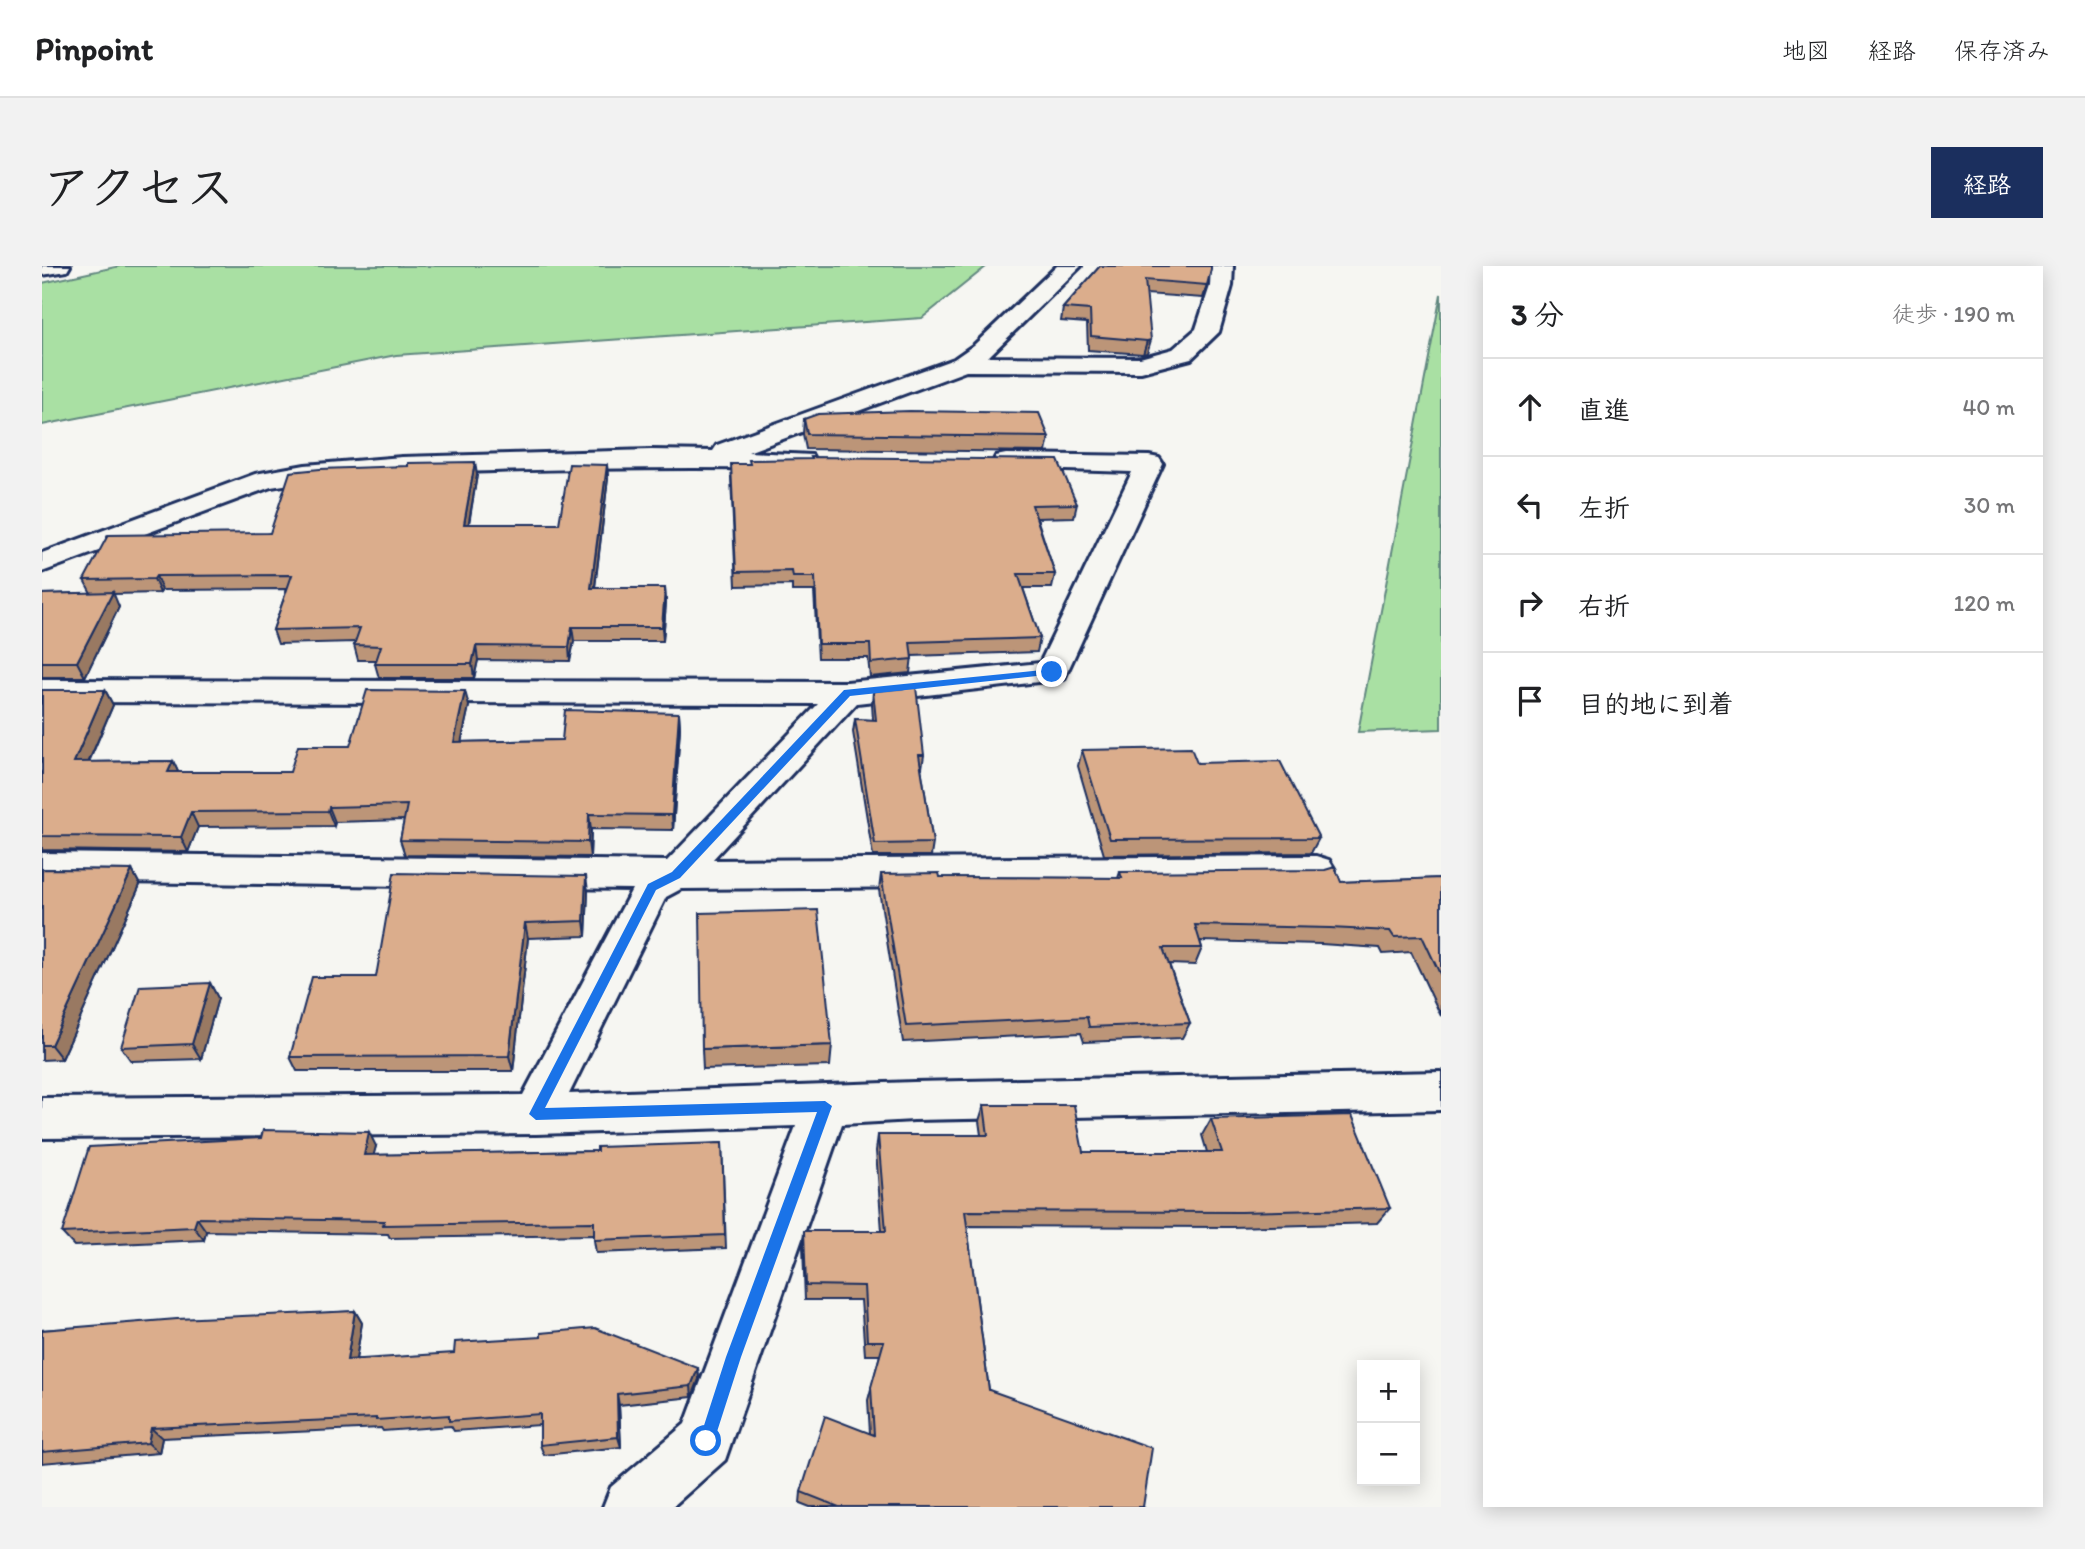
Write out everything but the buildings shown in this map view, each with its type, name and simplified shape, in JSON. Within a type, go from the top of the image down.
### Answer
[{"type":"street","points":[[42,268],[59,266]]},
{"type":"street","points":[[651,458],[729,451],[963,364],[982,351],[1070,266]]},
{"type":"street","points":[[963,364],[1141,365],[1182,354],[1207,332],[1221,286],[1222,266]]},
{"type":"street","points":[[42,563],[265,480],[292,475],[402,465],[651,458],[832,461]]},
{"type":"street","points":[[42,691],[847,693],[1052,672],[1149,464],[984,462]]},
{"type":"street","points":[[536,1114],[652,887],[676,875],[847,693]]},
{"type":"street","points":[[42,867],[676,875],[1316,870]]},
{"type":"street","points":[[42,1118],[536,1114],[914,1101],[1441,1091]]},
{"type":"street","points":[[631,1507],[706,1441],[825,1106]]},
{"type":"green space","points":[[120,266],[987,266],[922,318],[396,355],[42,425],[42,283]]},
{"type":"green space","points":[[1441,294],[1441,729],[1358,732]]},
{"type":"route","points":[[706,1441],[825,1106],[536,1114],[652,887],[676,875],[847,693],[1052,672]]}]
